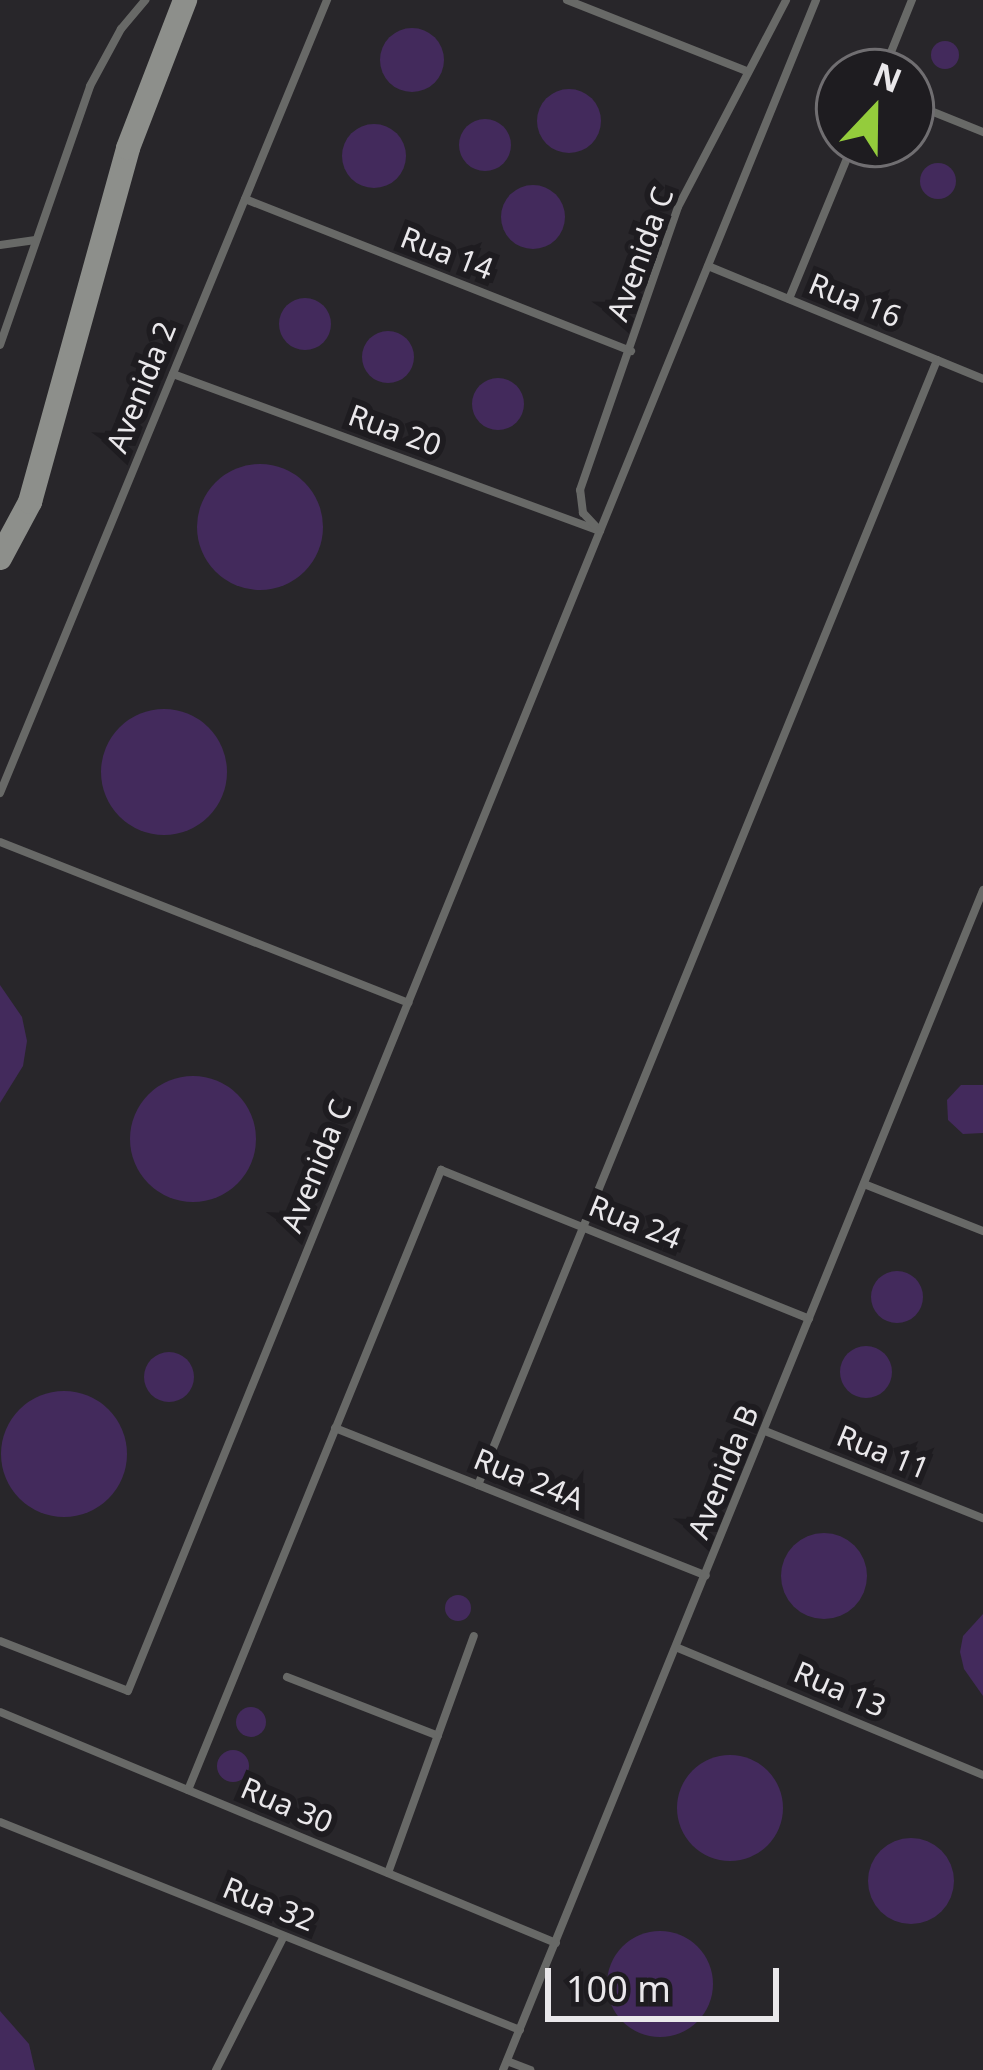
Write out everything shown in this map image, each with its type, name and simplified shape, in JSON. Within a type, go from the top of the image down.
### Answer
[{"type":"main road","points":[[0,558],[30,502],[128,148],[184,0]]},
{"type":"lane","points":[[0,344],[90,86],[121,29],[145,0]]},
{"type":"lane","name":"Avenida 2","points":[[0,793],[327,0]]},
{"type":"lane","points":[[568,0],[746,70]]},
{"type":"lane","name":"Avenida C","points":[[600,531],[584,514],[580,490],[678,207],[786,0]]},
{"type":"lane","name":"Avenida C","points":[[0,1641],[128,1691],[816,0]]},
{"type":"lane","points":[[893,48],[912,0]]},
{"type":"lane","points":[[935,113],[983,132]]},
{"type":"lane","points":[[789,299],[843,168]]},
{"type":"lane","name":"Rua 14","points":[[245,199],[631,351]]},
{"type":"lane","points":[[0,244],[36,240]]},
{"type":"lane","name":"Rua 16","points":[[708,266],[983,379]]},
{"type":"lane","points":[[478,1484],[937,360]]},
{"type":"lane","name":"Rua 20","points":[[173,374],[600,531]]},
{"type":"lane","points":[[0,842],[408,1003]]},
{"type":"lane","name":"Avenida B","points":[[505,2065],[983,890]]},
{"type":"lane","name":"Rua 24","points":[[335,1428],[442,1170],[810,1319]]},
{"type":"lane","points":[[864,1184],[983,1231]]},
{"type":"lane","points":[[188,1790],[335,1428]]},
{"type":"lane","name":"Rua 24A","points":[[335,1428],[706,1576]]},
{"type":"lane","name":"Rua 11","points":[[765,1431],[983,1518]]},
{"type":"lane","points":[[388,1873],[474,1636]]},
{"type":"lane","name":"Rua 13","points":[[678,1648],[983,1774]]},
{"type":"lane","points":[[287,1677],[438,1736]]},
{"type":"lane","name":"Rua 30","points":[[0,1712],[556,1943]]},
{"type":"lane","name":"Rua 32","points":[[0,1822],[520,2030]]},
{"type":"lane","points":[[216,2070],[284,1936]]},
{"type":"lane","points":[[505,2065],[530,2070]]},
{"type":"building","points":[[412,28],[434,38],[444,60],[434,82],[412,92],[390,82],[380,60],[390,38]]},
{"type":"building","points":[[950,42],[958,50],[955,65],[945,69],[935,65],[935,45]]},
{"type":"building","points":[[569,89],[591,99],[601,121],[591,143],[569,153],[547,143],[537,121],[547,99]]},
{"type":"building","points":[[485,119],[504,126],[511,145],[504,164],[485,171],[466,164],[459,145],[466,126]]},
{"type":"building","points":[[374,124],[396,134],[406,156],[396,178],[374,188],[352,178],[342,156],[352,134]]},
{"type":"building","points":[[935,163],[945,164],[955,174],[955,188],[945,198],[931,198],[921,188],[921,174],[925,168],[935,168]]},
{"type":"building","points":[[533,185],[555,195],[565,217],[555,239],[533,249],[511,239],[501,217],[511,195]]},
{"type":"building","points":[[305,298],[324,305],[331,324],[324,343],[305,350],[286,343],[279,324],[286,305]]},
{"type":"building","points":[[388,331],[407,338],[414,357],[407,376],[388,383],[369,376],[362,357],[369,338]]},
{"type":"building","points":[[498,378],[517,385],[524,404],[517,423],[498,430],[479,423],[472,404],[479,385]]},
{"type":"building","points":[[260,464],[284,468],[305,482],[319,503],[323,527],[319,551],[305,572],[284,586],[260,590],[236,586],[215,572],[201,551],[197,527],[201,503],[215,482],[236,468]]},
{"type":"building","points":[[164,709],[188,713],[209,727],[223,748],[227,772],[223,796],[209,817],[188,831],[164,835],[140,831],[119,817],[105,796],[101,772],[105,748],[119,727],[140,713]]},
{"type":"building","points":[[0,985],[22,1017],[27,1041],[23,1066],[0,1103]]},
{"type":"building","points":[[193,1076],[217,1080],[238,1094],[252,1115],[256,1139],[252,1163],[238,1184],[217,1198],[193,1202],[169,1198],[148,1184],[134,1163],[130,1139],[134,1115],[148,1094],[169,1080]]},
{"type":"building","points":[[961,1085],[983,1085],[983,1133],[963,1134],[948,1120],[947,1100]]},
{"type":"building","points":[[897,1271],[915,1279],[923,1297],[915,1315],[897,1323],[879,1315],[871,1297],[879,1279]]},
{"type":"building","points":[[866,1346],[884,1354],[892,1372],[884,1390],[866,1398],[848,1390],[840,1372],[848,1354]]},
{"type":"building","points":[[169,1352],[186,1360],[194,1377],[186,1394],[169,1402],[152,1394],[144,1377],[152,1360]]},
{"type":"building","points":[[64,1391],[88,1395],[109,1409],[123,1430],[127,1454],[123,1478],[109,1499],[88,1513],[64,1517],[40,1513],[19,1499],[5,1478],[1,1454],[5,1430],[19,1409],[40,1395]]},
{"type":"building","points":[[824,1533],[840,1536],[854,1546],[864,1560],[864,1592],[854,1606],[840,1616],[824,1619],[808,1616],[794,1606],[784,1592],[781,1576],[784,1560],[794,1546],[808,1536]]},
{"type":"building","points":[[458,1595],[471,1608],[458,1621],[445,1608]]},
{"type":"building","points":[[983,1614],[983,1696],[964,1669],[960,1652],[963,1636]]},
{"type":"building","points":[[251,1707],[262,1711],[266,1722],[262,1733],[251,1737],[240,1733],[236,1722],[240,1711]]},
{"type":"building","points":[[233,1750],[244,1755],[249,1766],[244,1777],[233,1782],[222,1777],[217,1766],[222,1755]]},
{"type":"building","points":[[730,1755],[750,1759],[767,1771],[779,1788],[783,1808],[779,1828],[767,1845],[750,1857],[730,1861],[710,1857],[693,1845],[681,1828],[677,1808],[681,1788],[693,1771],[710,1759]]},
{"type":"building","points":[[911,1838],[927,1841],[941,1851],[951,1865],[951,1897],[941,1911],[927,1921],[911,1924],[895,1921],[881,1911],[871,1897],[868,1881],[871,1865],[881,1851],[895,1841]]},
{"type":"building","points":[[660,1931],[680,1935],[697,1947],[709,1964],[713,1984],[709,2004],[697,2021],[680,2033],[660,2037],[640,2033],[623,2021],[611,2004],[607,1984],[611,1964],[623,1947],[640,1935]]},
{"type":"building","points":[[0,2011],[29,2044],[35,2070],[0,2070]]}]
